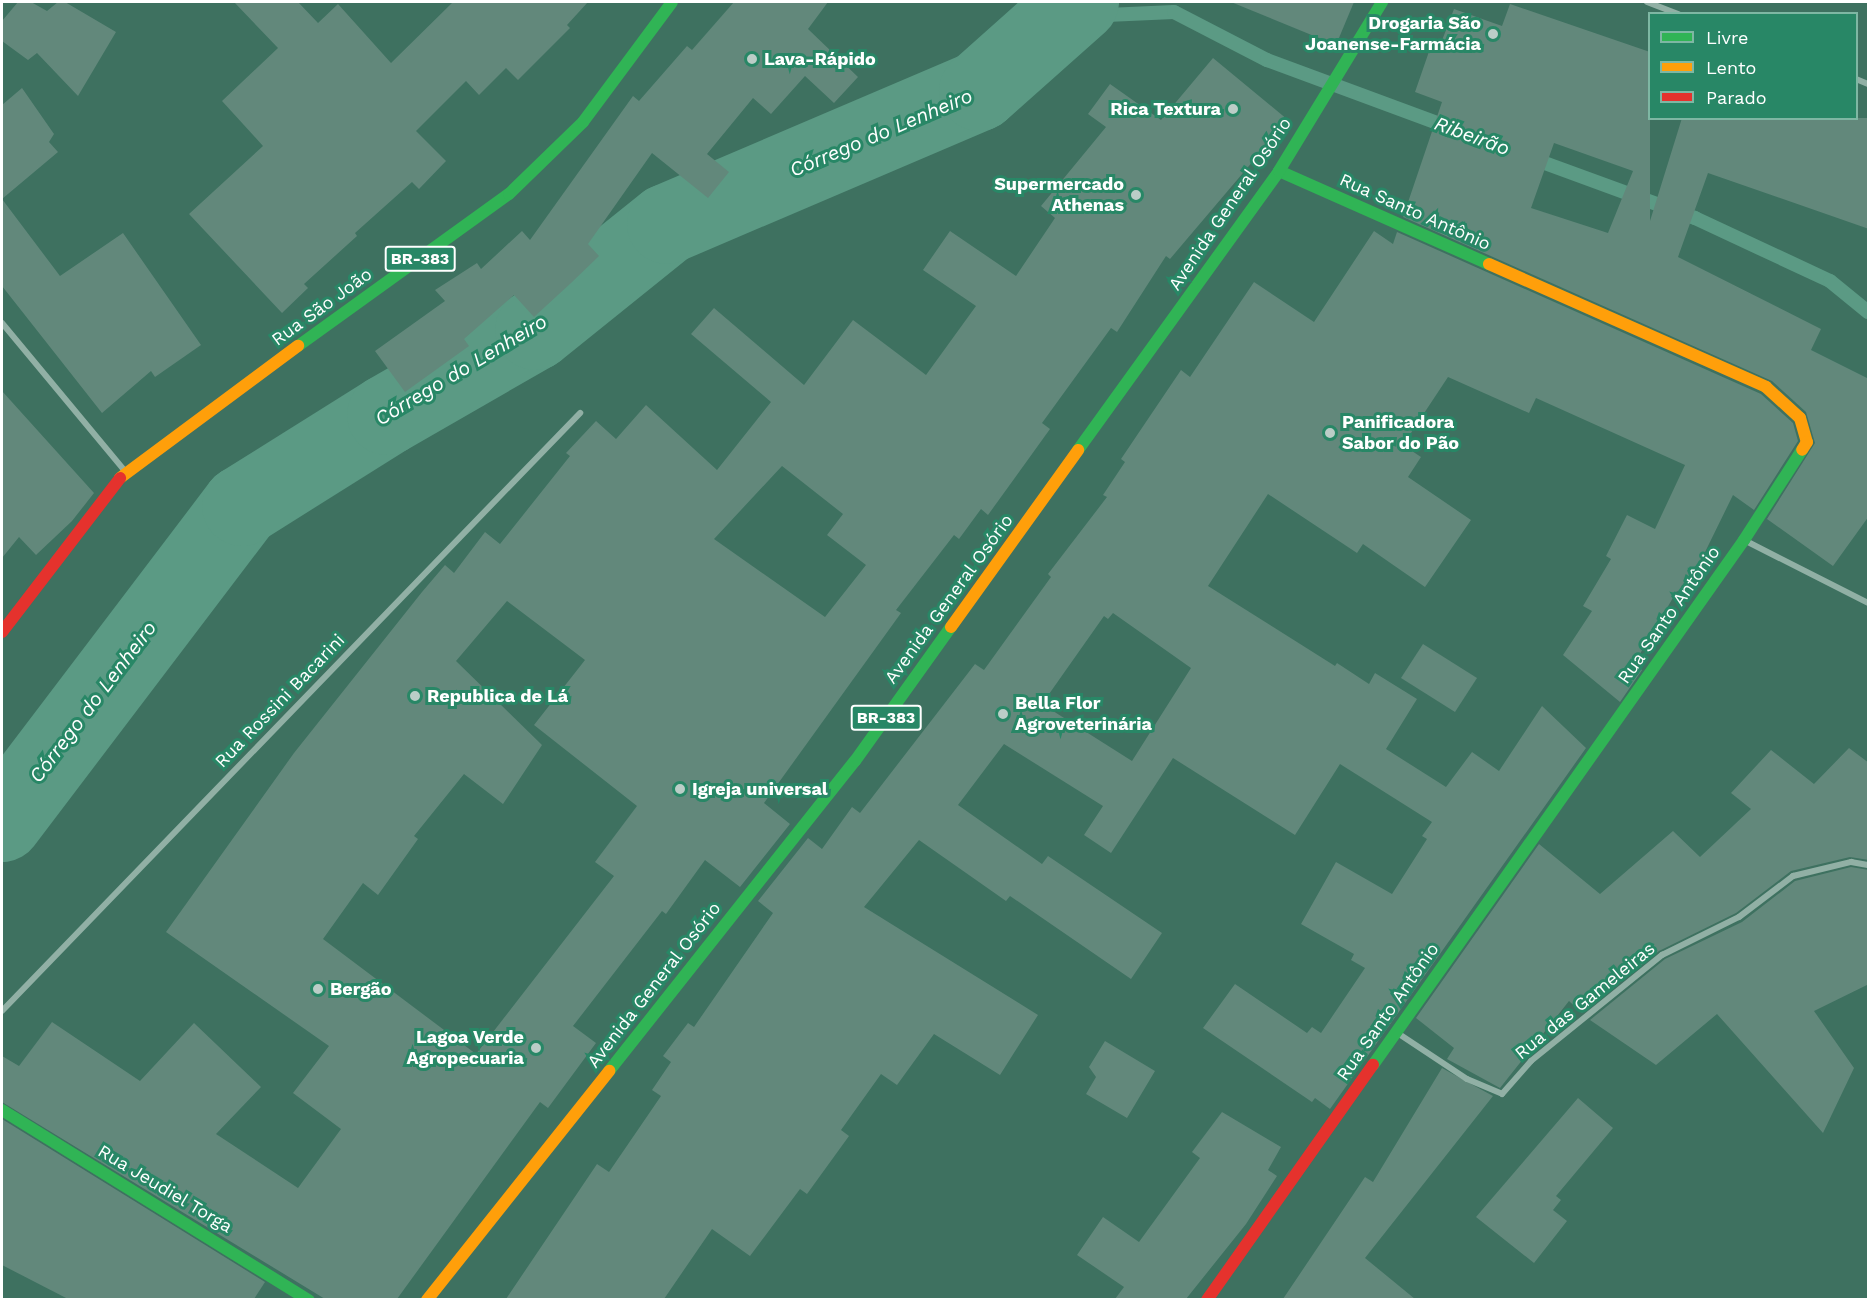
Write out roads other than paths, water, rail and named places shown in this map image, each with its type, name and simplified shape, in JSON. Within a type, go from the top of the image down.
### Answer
[{"type":"main road","name":"Rua São João","points":[[125,471],[509,194],[583,122],[672,2]]},
{"type":"main road","name":"Avenida General Osório","points":[[427,1299],[855,761],[1279,171],[1357,39],[1382,2]]},
{"type":"main road","name":"Rua Santo Antônio","points":[[1207,1299],[1744,540],[1807,441],[1800,418],[1766,387],[1279,171]]},
{"type":"main road","name":"BR-383","points":[[2,633],[125,471]]},
{"type":"main road","name":"Rua Jeudiel Torga","points":[[2,1110],[309,1299]]},
{"type":"street","points":[[1647,2],[1674,12]]},
{"type":"street","points":[[2,323],[125,471]]},
{"type":"street","name":"Rua Rossini Bacarini","points":[[2,1011],[580,413]]},
{"type":"street","points":[[1744,540],[1869,603]]},
{"type":"street","name":"Rua das Gameleiras","points":[[1395,1031],[1467,1079],[1502,1094],[1531,1061],[1662,955],[1739,917],[1793,876],[1851,862],[1869,865]]},
{"type":"waterway","name":"Córrego do Lenheiro","points":[[2,822],[242,506],[387,415],[535,330],[667,224],[979,91],[1079,2]]},
{"type":"waterway","name":"Ribeirão","points":[[1062,17],[1174,12],[1267,60],[1451,128]]},
{"type":"waterway","name":"Ribeirão","points":[[1531,158],[1695,218],[1830,281],[1868,312]]},
{"type":"place","name":"Drogaria São Joanense-Farmácia","points":[[1493,34]]},
{"type":"place","name":"Lava-Rápido","points":[[752,59]]},
{"type":"place","name":"Rica Textura","points":[[1233,109]]},
{"type":"place","name":"Supermercado Athenas","points":[[1136,195]]},
{"type":"place","name":"Panificadora Sabor do Pão","points":[[1330,433]]},
{"type":"place","name":"Republica de Lá","points":[[415,696]]},
{"type":"place","name":"Bella Flor Agroveterinária","points":[[1003,714]]},
{"type":"place","name":"Igreja universal","points":[[680,789]]},
{"type":"place","name":"Bergão","points":[[318,989]]},
{"type":"place","name":"Lagoa Verde Agropecuaria","points":[[536,1048]]}]
